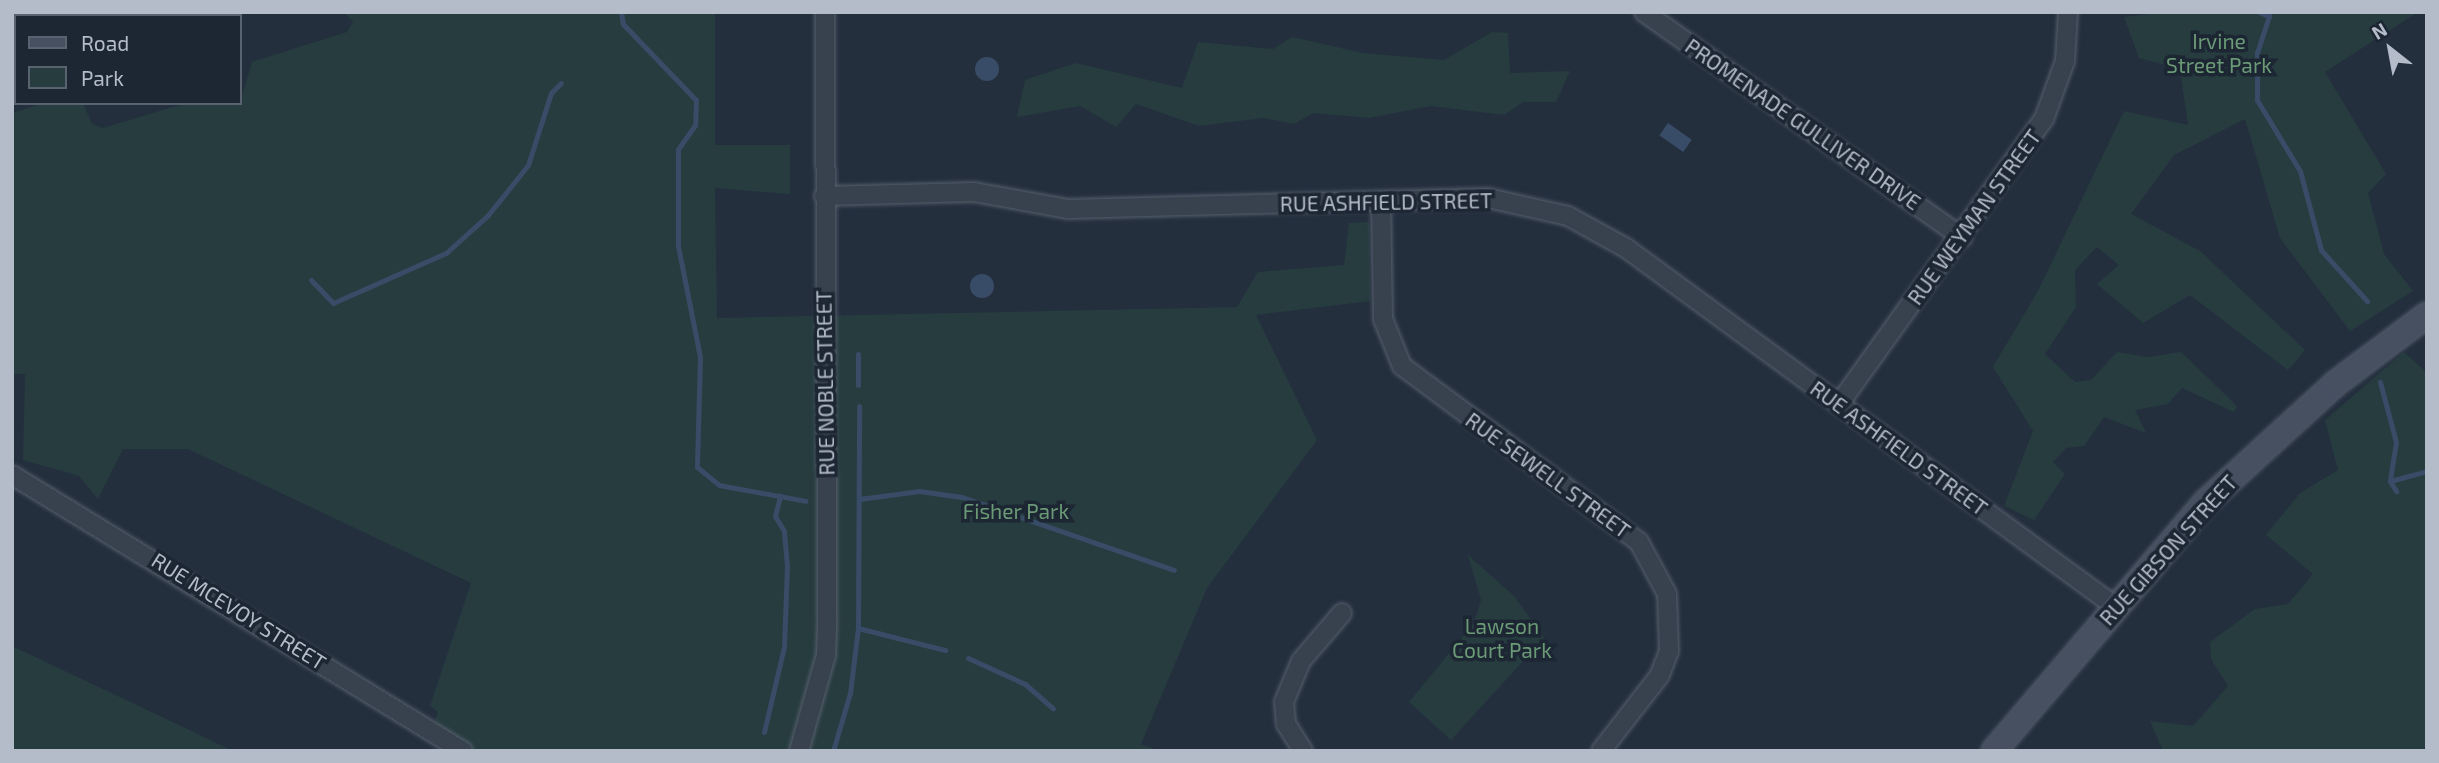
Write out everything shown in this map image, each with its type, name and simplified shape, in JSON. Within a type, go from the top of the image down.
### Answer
[{"type":"main road","name":"RUE GIBSON STREET","points":[[1994,751],[2207,501],[2258,453],[2427,315]]},
{"type":"street","name":"RUE NOBLE STREET","points":[[799,751],[826,655],[825,12]]},
{"type":"street","name":"PROMENADE GULLIVER DRIVE","points":[[1644,12],[1962,237]]},
{"type":"street","name":"RUE WEYMAN STREET","points":[[1839,404],[1962,237],[2044,119],[2065,61],[2068,12]]},
{"type":"street","name":"RUE ASHFIELD STREET","points":[[824,196],[974,192],[1068,209],[1488,198],[1568,216],[1626,248],[2116,607]]},
{"type":"street","name":"RUE SEWELL STREET","points":[[1381,201],[1382,320],[1402,366],[1639,542],[1660,575],[1671,623],[1669,651],[1647,699],[1601,751]]},
{"type":"street","name":"RUE MCEVOY STREET","points":[[12,475],[463,751]]},
{"type":"street","points":[[1303,751],[1286,724],[1284,702],[1301,661],[1342,612]]},
{"type":"green space","name":"Fisher Park","points":[[344,12],[715,12],[715,145],[790,145],[790,194],[715,188],[717,318],[1237,307],[1258,272],[1344,265],[1349,223],[1369,222],[1370,301],[1256,315],[1317,440],[1207,588],[1141,744],[1160,751],[463,751],[431,730],[438,712],[430,706],[471,583],[188,449],[123,449],[98,499],[79,476],[23,460],[25,374],[12,374],[12,113],[38,105],[84,105],[92,124],[103,128],[179,105],[242,105],[252,62],[347,32],[353,22]]},
{"type":"green space","name":"Irvine Street Park","points":[[2168,12],[2418,12],[2325,72],[2386,174],[2368,193],[2384,254],[2413,291],[2350,331],[2280,238],[2245,119],[2174,155],[2131,214],[2200,251],[2305,350],[2288,370],[2190,295],[2143,323],[2097,284],[2119,265],[2097,247],[2075,270],[2076,307],[2045,354],[2075,382],[2091,380],[2117,352],[2148,357],[2181,352],[2237,406],[2234,412],[2182,388],[2168,404],[2135,410],[2146,433],[2104,417],[2084,446],[2066,448],[2053,462],[2065,474],[2034,520],[2004,506],[2033,431],[1993,367],[2039,289],[2124,111],[2188,125],[2180,69],[2139,58],[2124,17]]},
{"type":"green space","points":[[1492,32],[1508,33],[1510,73],[1570,71],[1556,102],[1523,102],[1504,115],[1431,106],[1369,118],[1313,113],[1294,124],[1263,118],[1199,126],[1136,104],[1116,127],[1080,106],[1017,117],[1025,80],[1076,63],[1182,88],[1198,42],[1273,49],[1292,37],[1363,53],[1444,60]]},
{"type":"green space","points":[[2404,352],[2427,373],[2427,745],[2421,751],[2163,751],[2150,721],[2193,726],[2228,686],[2211,659],[2210,642],[2255,609],[2288,604],[2313,574],[2266,535],[2300,493],[2338,470],[2325,420]]},
{"type":"green space","name":"Lawson Court Park","points":[[1468,555],[1515,597],[1544,638],[1451,740],[1409,702],[1474,623],[1481,600]]},
{"type":"green space","points":[[12,646],[179,725],[233,751],[12,751]]},
{"type":"water","points":[[987,57],[996,60],[999,69],[996,78],[987,81],[978,78],[975,69],[978,60]]},
{"type":"water","points":[[1668,123],[1692,140],[1683,152],[1659,135]]},
{"type":"water","points":[[982,274],[990,278],[994,286],[990,294],[982,298],[974,294],[970,286],[974,278]]},
{"type":"waterway","points":[[621,12],[623,24],[696,100],[695,125],[678,149],[678,246],[700,357],[697,467],[719,485],[806,501]]},
{"type":"waterway","points":[[2259,12],[2269,16],[2257,52],[2257,100],[2300,171],[2321,250],[2367,301]]},
{"type":"waterway","points":[[311,280],[333,303],[446,253],[488,215],[528,165],[551,93],[561,83]]},
{"type":"waterway","points":[[858,354],[858,385]]},
{"type":"waterway","points":[[2380,382],[2396,442],[2390,481],[2396,491]]},
{"type":"waterway","points":[[833,751],[850,693],[858,628],[859,406]]},
{"type":"waterway","points":[[2390,481],[2427,471]]},
{"type":"waterway","points":[[859,499],[919,491],[962,497],[1174,570]]},
{"type":"waterway","points":[[764,732],[784,647],[787,566],[784,531],[775,516],[780,496]]},
{"type":"waterway","points":[[858,628],[945,650]]},
{"type":"waterway","points":[[968,658],[1025,684],[1053,708]]}]
